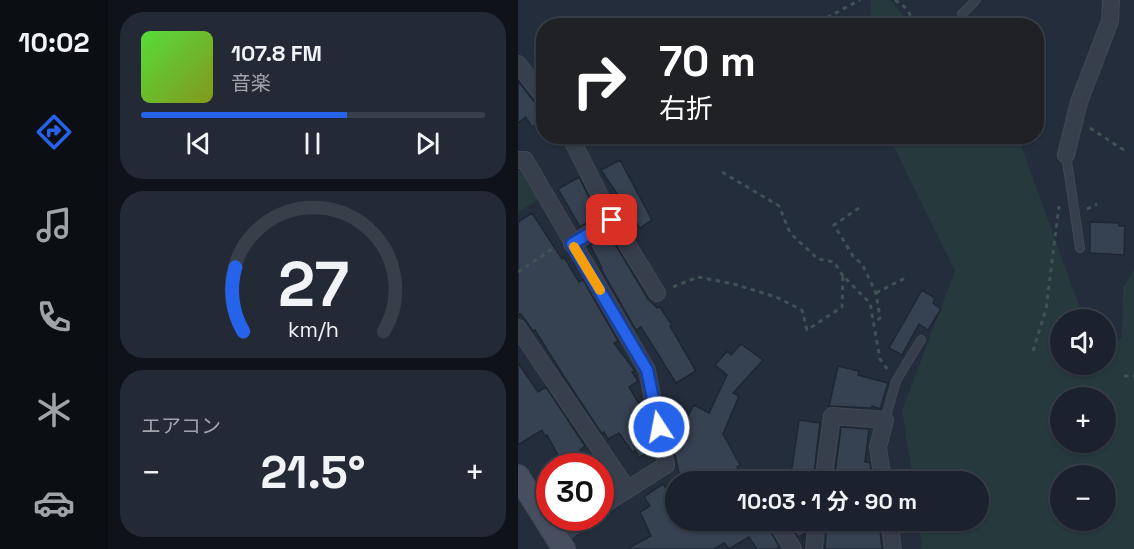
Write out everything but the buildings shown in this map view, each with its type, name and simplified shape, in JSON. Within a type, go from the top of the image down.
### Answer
[{"type":"street","points":[[1066,154],[1079,102],[1110,21],[1110,0]]},
{"type":"street","points":[[518,64],[536,87]]},
{"type":"street","points":[[574,144],[612,220],[657,293]]},
{"type":"street","points":[[518,160],[525,160],[647,370],[666,465],[614,498]]},
{"type":"street","points":[[570,241],[612,220]]},
{"type":"street","points":[[518,328],[627,489]]},
{"type":"street","points":[[824,471],[832,416],[886,420],[878,447],[881,471]]},
{"type":"street","points":[[518,476],[561,543],[573,531]]},
{"type":"street","points":[[782,531],[793,549]]},
{"type":"street","points":[[814,549],[816,531]]},
{"type":"street","points":[[891,531],[893,549]]},
{"type":"lane","points":[[962,14],[976,0]]},
{"type":"lane","points":[[1066,154],[1080,248]]},
{"type":"lane","points":[[886,420],[896,381],[921,340]]},
{"type":"path","points":[[826,18],[860,0]]},
{"type":"path","points":[[895,0],[906,8],[912,18]]},
{"type":"path","points":[[1079,102],[1089,127],[1127,152]]},
{"type":"path","points":[[722,172],[779,206],[790,233],[818,258],[834,262],[843,276],[870,303],[880,359],[896,381]]},
{"type":"path","points":[[1033,351],[1046,309],[1060,202]]},
{"type":"path","points":[[859,208],[834,225],[853,256],[862,264],[876,293],[880,318],[874,323]]},
{"type":"path","points":[[518,272],[570,241]]},
{"type":"path","points":[[657,293],[698,277],[734,284],[776,297],[802,310],[807,330],[842,307],[843,276]]},
{"type":"path","points":[[876,293],[905,278]]},
{"type":"path","points":[[1124,376],[1134,376]]},
{"type":"green space","points":[[871,0],[891,0],[905,18],[870,18]]},
{"type":"green space","points":[[892,144],[1021,144],[1080,309],[1050,309],[1050,375],[1116,375],[1116,345],[1122,337],[1123,287],[1134,270],[1134,549],[922,549],[919,531],[989,531],[989,471],[911,471],[902,410],[955,271]]},
{"type":"green space","points":[[518,170],[521,170],[538,200],[518,212]]},
{"type":"slow traffic","points":[[574,247],[600,290]]},
{"type":"route","points":[[612,220],[572,244],[647,370],[659,427]]}]
